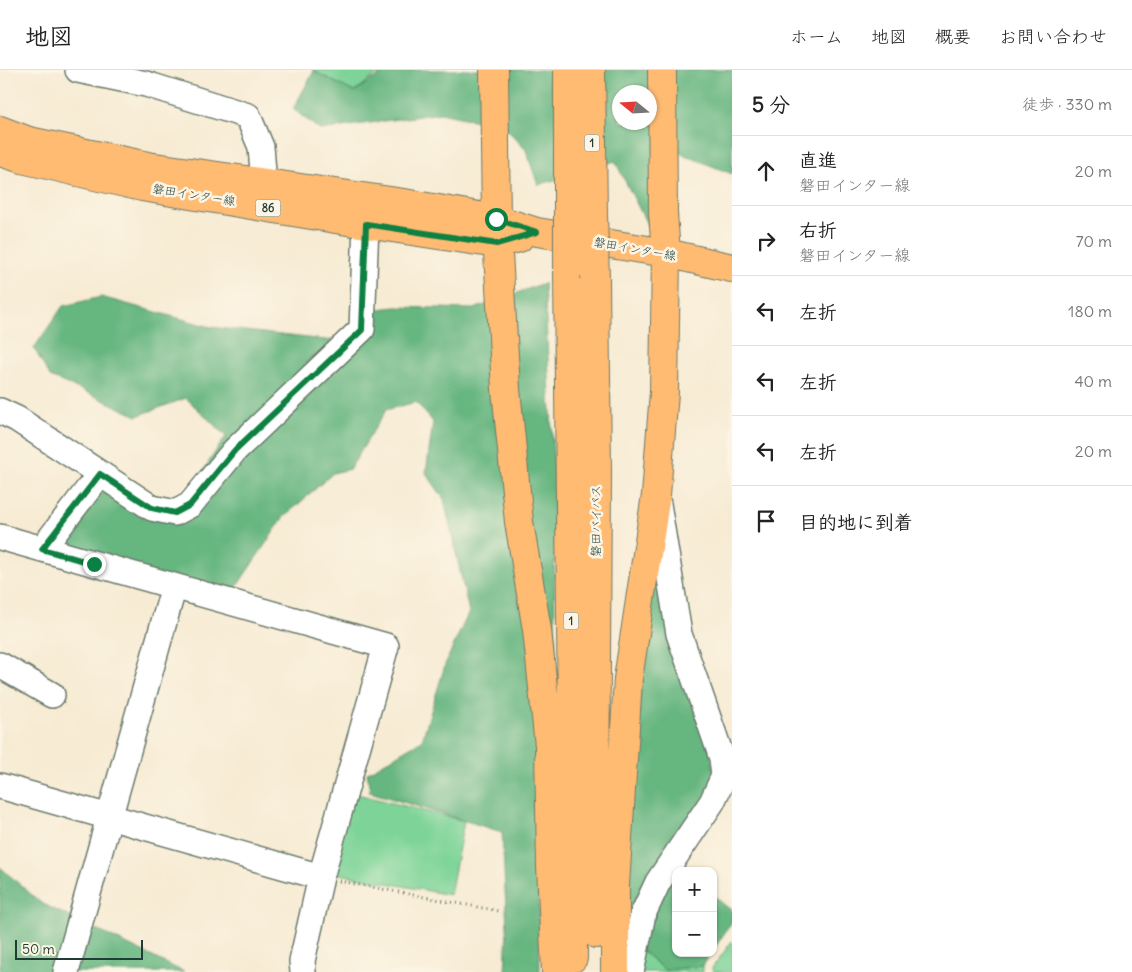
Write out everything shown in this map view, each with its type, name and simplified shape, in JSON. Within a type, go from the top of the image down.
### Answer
[{"type":"main road","points":[[494,70],[497,232],[506,389],[519,522],[537,630],[549,746],[551,866],[556,972]]},
{"type":"main road","name":"磐田バイパス","points":[[568,70],[581,215],[594,278],[597,972]]},
{"type":"main road","name":"磐田バイパス","points":[[573,972],[568,270],[581,215],[591,70]]},
{"type":"main road","points":[[615,972],[615,886],[628,679],[656,494],[664,392],[666,253],[663,204],[662,70]]},
{"type":"main road","name":"磐田インター線","points":[[0,130],[28,141],[148,166],[404,203],[497,232]]},
{"type":"main road","name":"磐田インター線","points":[[0,152],[22,159],[142,187],[366,224],[497,232],[537,232],[666,253],[732,268]]},
{"type":"street","points":[[78,70],[146,84],[248,116],[261,147],[264,184]]},
{"type":"street","points":[[0,411],[18,419],[152,508],[175,513],[190,505],[235,450],[362,330],[366,224]]},
{"type":"street","points":[[42,549],[100,474]]},
{"type":"street","points":[[631,972],[643,914],[658,882],[712,802],[724,776],[722,758],[679,634],[656,494]]},
{"type":"street","points":[[0,537],[386,646],[321,878],[302,961],[302,972]]},
{"type":"street","points":[[66,972],[174,586]]},
{"type":"street","points":[[0,665],[52,695]]},
{"type":"street","points":[[0,786],[321,878]]},
{"type":"path","points":[[321,878],[499,911]]},
{"type":"green space","points":[[312,70],[382,70],[354,92]]},
{"type":"green space","points":[[386,70],[732,70],[732,174],[662,146],[653,236],[615,161],[538,185],[526,150],[505,127],[441,113],[320,130],[293,109],[314,71],[354,92]]},
{"type":"green space","points":[[544,283],[554,470],[555,648],[560,726],[538,844],[540,972],[505,972],[507,928],[502,832],[370,792],[367,773],[422,740],[446,662],[469,612],[444,499],[426,473],[433,422],[416,402],[386,410],[350,469],[333,473],[283,518],[227,601],[42,549],[100,474],[175,513],[226,436],[186,398],[137,416],[50,377],[34,348],[63,306],[101,297],[211,327],[360,344],[377,309],[396,307],[474,309]]},
{"type":"green space","points":[[657,550],[703,705],[717,792],[677,854],[685,867],[672,867],[672,957],[709,957],[703,966],[665,970],[636,946],[615,919],[639,732],[641,650]]},
{"type":"green space","points":[[349,792],[464,821],[450,895],[329,872]]},
{"type":"green space","points":[[0,867],[41,903],[184,972],[0,972]]},
{"type":"green space","points":[[717,898],[732,911],[732,922],[717,944]]},
{"type":"green space","points":[[732,941],[732,972],[713,972],[712,968]]},
{"type":"green space","points":[[636,946],[665,970],[703,966],[703,972],[633,972]]},
{"type":"route","points":[[94,564],[42,549],[100,474],[152,508],[175,513],[190,505],[235,450],[362,330],[366,224],[497,244],[537,232],[496,219]]}]
